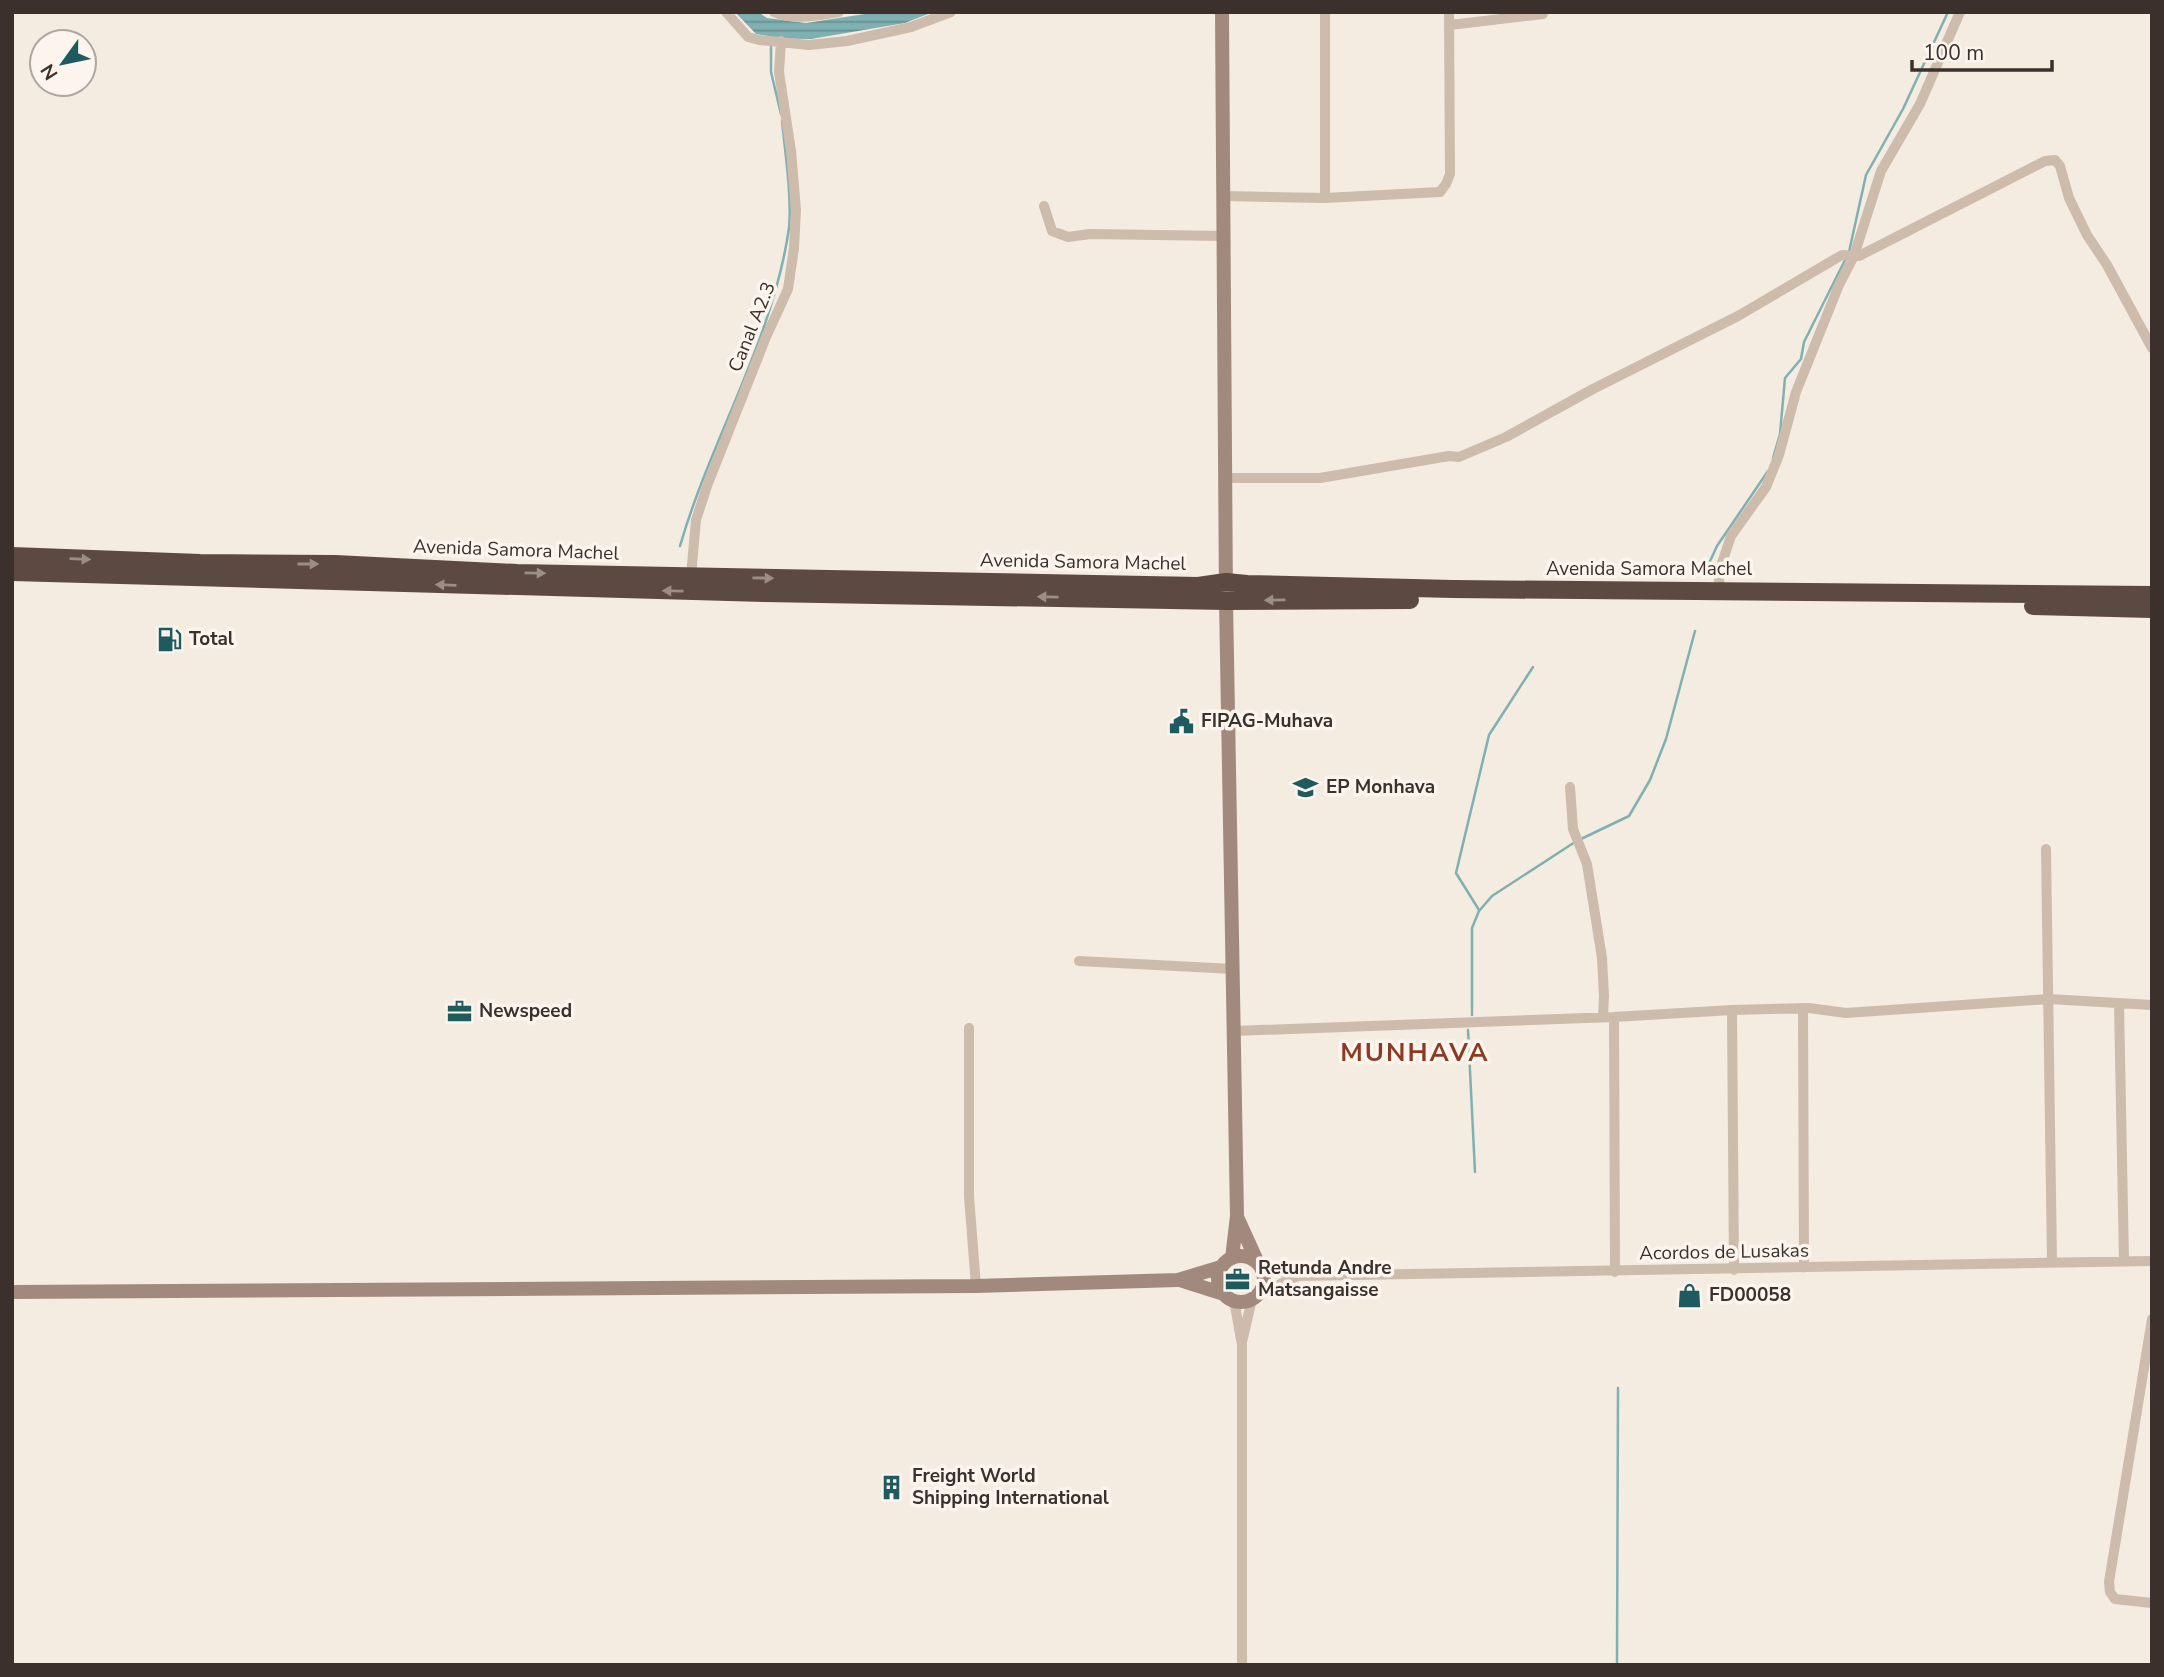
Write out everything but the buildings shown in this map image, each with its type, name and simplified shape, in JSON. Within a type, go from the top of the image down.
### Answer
[{"type":"highway","name":"Avenida Samora Machel","points":[[12,556],[200,563],[335,564],[517,573],[1198,586],[1226,582],[1377,587],[2152,595]]},
{"type":"highway","name":"Avenida Samora Machel","points":[[12,572],[517,587],[1226,601],[1622,601],[2152,609]]},
{"type":"main road","points":[[1222,12],[1224,478],[1237,1216],[1219,1281],[1229,1297]]},
{"type":"main road","points":[[1178,1280],[1243,1302],[1256,1296],[1264,1280],[1237,1216]]},
{"type":"main road","points":[[12,1292],[976,1286],[1178,1280],[1247,1256],[1259,1264]]},
{"type":"street","points":[[726,12],[748,37],[809,45],[847,41],[911,27],[951,12]]},
{"type":"street","points":[[774,12],[806,17],[839,12]]},
{"type":"street","points":[[1325,12],[1325,198]]},
{"type":"street","points":[[1223,196],[1325,198],[1440,192],[1450,174],[1449,12]]},
{"type":"street","points":[[1721,591],[1718,575],[1731,536],[1766,487],[1779,455],[1796,392],[1881,171],[1920,104],[1961,12]]},
{"type":"street","points":[[1450,25],[1543,14]]},
{"type":"street","name":"Canal A2.3","points":[[691,576],[696,520],[707,486],[788,289],[796,210],[791,151],[779,72],[781,41]]},
{"type":"street","points":[[1224,478],[1320,478],[1449,456],[1459,457],[1482,449],[1850,256],[2045,162],[2055,160],[2060,166],[2069,198],[2087,235],[2107,265],[2152,348]]},
{"type":"street","points":[[1044,206],[1052,231],[1068,237],[1090,233],[1223,236]]},
{"type":"street","points":[[1570,787],[1573,829],[1587,864],[1602,958],[1602,1017]]},
{"type":"street","points":[[2046,849],[2052,1262]]},
{"type":"street","points":[[1079,961],[1233,969]]},
{"type":"street","points":[[1234,1031],[1732,1010],[1803,1008],[1846,1013],[2049,999],[2152,1004]]},
{"type":"street","points":[[2119,1004],[2124,1261]]},
{"type":"street","points":[[1803,1008],[1804,1268]]},
{"type":"street","points":[[1732,1010],[1734,1270]]},
{"type":"street","points":[[1614,1017],[1615,1272]]},
{"type":"street","points":[[969,1028],[969,1196],[976,1286]]},
{"type":"street","name":"Acordos de Lusakas","points":[[1296,1276],[2152,1261]]},
{"type":"street","points":[[1259,1264],[1296,1276]]},
{"type":"street","points":[[1242,1345],[1256,1296],[1296,1276]]},
{"type":"street","points":[[1229,1297],[1242,1345],[1242,1665]]},
{"type":"street","points":[[2152,1319],[2109,1582],[2110,1592],[2115,1599],[2152,1603]]},
{"type":"water","points":[[735,12],[758,12],[767,18],[806,23],[878,12],[933,12],[905,23],[811,39],[768,38],[756,34]]},
{"type":"waterway","points":[[1849,252],[1866,175],[1903,109],[1948,12]]},
{"type":"waterway","points":[[771,45],[771,72],[781,114]]},
{"type":"waterway","points":[[680,546],[708,467],[756,350],[781,269],[790,216],[782,121]]},
{"type":"waterway","points":[[1773,458],[1780,434],[1785,378],[1801,359],[1804,342],[1846,258]]},
{"type":"waterway","points":[[1705,572],[1717,546],[1768,471]]},
{"type":"waterway","points":[[1581,839],[1629,816],[1650,780],[1666,739],[1695,631]]},
{"type":"waterway","points":[[1479,910],[1456,873],[1489,735],[1533,667]]},
{"type":"waterway","points":[[1472,1015],[1472,928],[1479,911],[1492,896],[1575,842]]},
{"type":"waterway","points":[[1468,1030],[1475,1172]]},
{"type":"waterway","points":[[1617,1665],[1618,1388]]},
{"type":"place","name":"Total","points":[[169,639]]},
{"type":"place","name":"FIPAG-Muhava","points":[[1181,721]]},
{"type":"place","name":"EP Monhava","points":[[1306,787]]},
{"type":"place","name":"Newspeed","points":[[459,1011]]},
{"type":"place","name":"Retunda Andre Matsangaisse","points":[[1238,1279]]},
{"type":"place","name":"FD00058","points":[[1689,1295]]},
{"type":"place","name":"Freight World Shipping International","points":[[892,1487]]},
{"type":"district","name":"MUNHAVA","points":[[1415,1052]]}]
